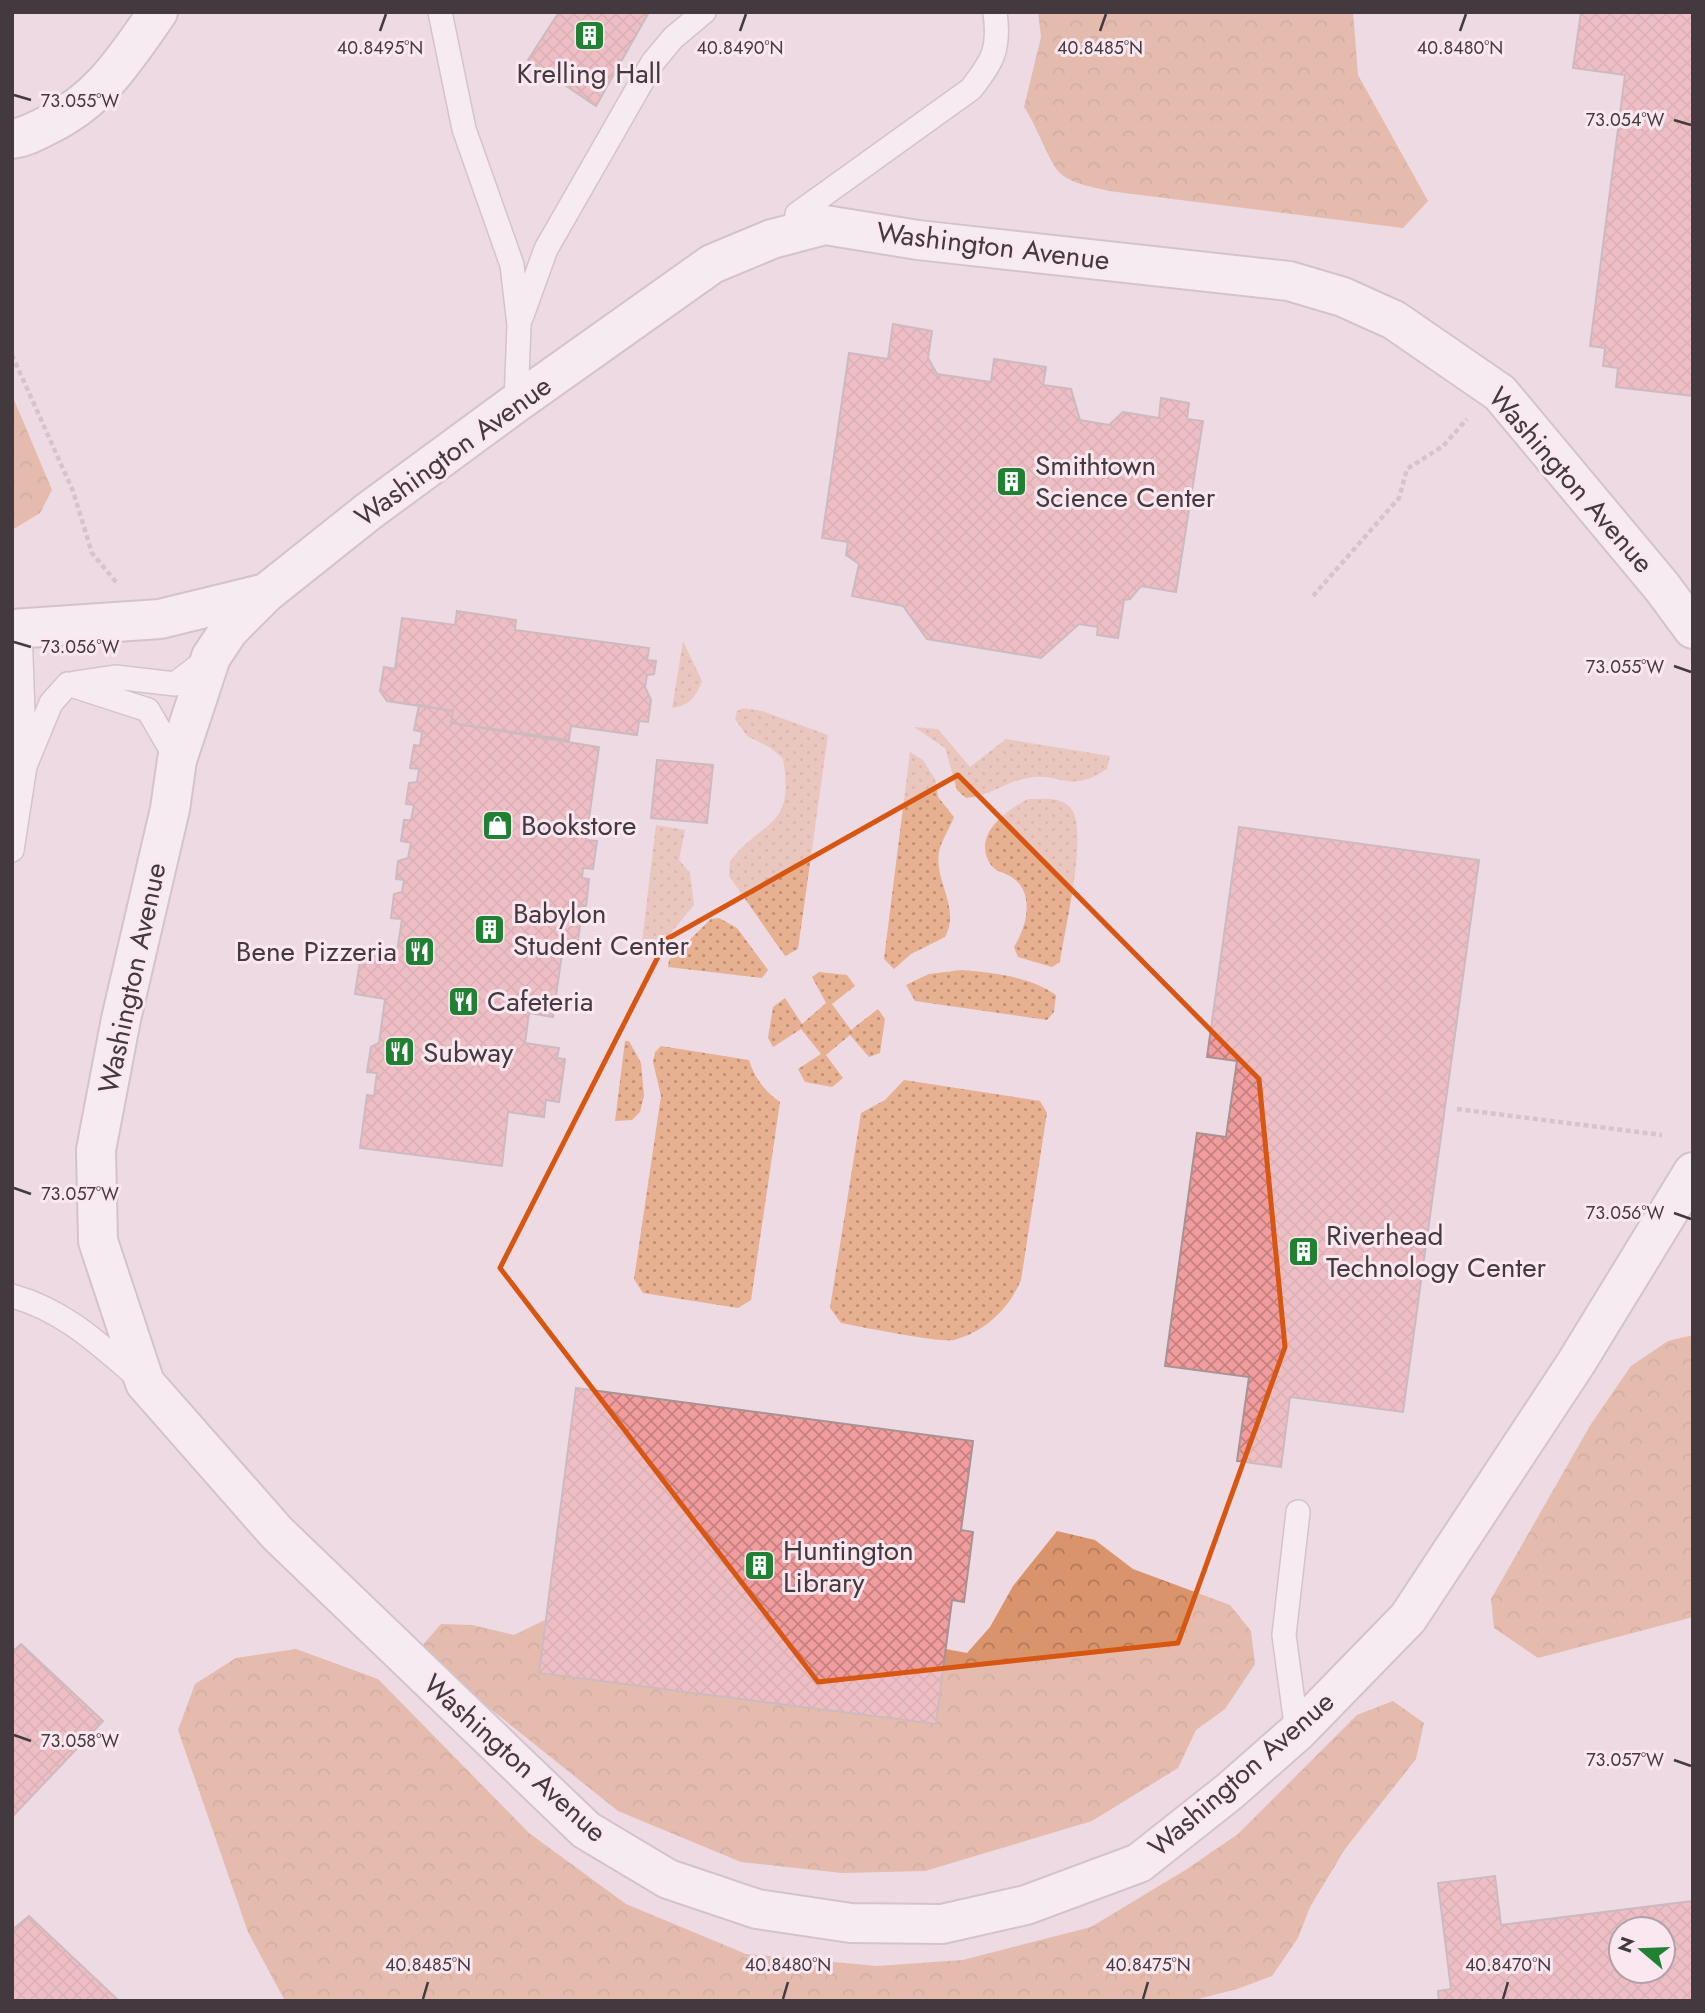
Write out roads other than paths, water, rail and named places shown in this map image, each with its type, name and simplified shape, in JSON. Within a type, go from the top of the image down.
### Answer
[{"type":"street","points":[[12,139],[24,137],[77,111],[116,72],[158,12]]},
{"type":"street","name":"Washington Avenue","points":[[1693,629],[1662,587],[1500,393],[1394,320],[1343,297],[1289,281],[918,240],[829,225],[795,232],[712,264],[369,511],[266,593],[229,630],[211,656],[177,760],[170,809],[121,1019],[96,1150],[98,1241],[145,1383],[277,1533],[586,1830],[668,1879],[757,1909],[851,1923],[942,1923],[1026,1905],[1139,1863],[1230,1791],[1297,1732],[1408,1618],[1576,1363],[1693,1172]]},
{"type":"street","name":"Washington Avenue","points":[[16,630],[160,619],[266,593]]},
{"type":"lane","points":[[440,12],[464,129],[512,265],[519,325],[516,403]]},
{"type":"lane","points":[[519,325],[546,248],[653,62],[673,38],[704,12]]},
{"type":"lane","points":[[795,232],[797,214],[971,89],[989,66],[999,39],[995,12]]},
{"type":"lane","name":"Washington Avenue","points":[[12,850],[25,766],[16,630]]},
{"type":"lane","points":[[25,766],[51,703],[68,684],[115,677],[175,684],[211,656]]},
{"type":"lane","points":[[68,684],[148,710],[177,760]]},
{"type":"lane","name":"Washington Avenue","points":[[12,1296],[39,1303],[76,1325],[145,1383]]},
{"type":"lane","points":[[1297,1732],[1284,1635],[1298,1512]]},
{"type":"place","name":"Krelling Hall","points":[[589,36]]},
{"type":"place","name":"Smithtown Science Center","points":[[1012,481]]},
{"type":"place","name":"Bookstore","points":[[498,825]]},
{"type":"place","name":"Babylon Student Center","points":[[490,929]]},
{"type":"place","name":"Bene Pizzeria","points":[[420,951]]},
{"type":"place","name":"Cafeteria","points":[[464,1001]]},
{"type":"place","name":"Subway","points":[[400,1052]]},
{"type":"place","name":"Riverhead Technology Center","points":[[1303,1251]]},
{"type":"place","name":"Huntington Library","points":[[760,1566]]}]
